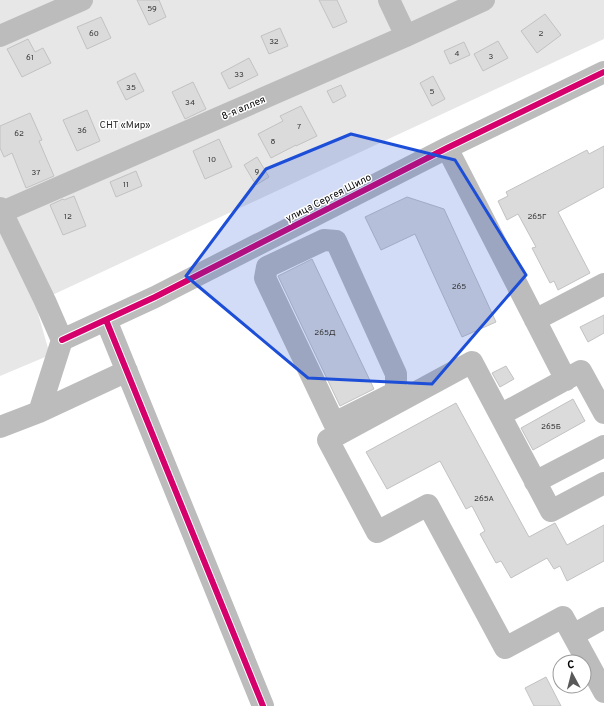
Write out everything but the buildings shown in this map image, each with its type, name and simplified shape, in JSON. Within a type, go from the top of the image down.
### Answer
[{"type":"street","points":[[0,36],[82,0]]},
{"type":"street","points":[[389,0],[406,36]]},
{"type":"street","name":"8-я аллея","points":[[1,211],[406,36],[484,0]]},
{"type":"street","name":"улица Сергея Шило","points":[[62,340],[162,293],[447,148],[604,72]]},
{"type":"street","points":[[447,148],[566,380]]},
{"type":"street","points":[[1,211],[62,340],[39,412]]},
{"type":"street","points":[[336,429],[265,278],[267,267],[324,240],[336,241],[396,374],[396,392],[336,429],[328,440],[377,532],[428,505],[505,648],[563,617],[604,692]]},
{"type":"street","points":[[535,320],[604,284]]},
{"type":"street","points":[[106,320],[262,706]]},
{"type":"street","points":[[336,429],[472,362],[551,511],[604,483]]},
{"type":"street","points":[[0,427],[39,412],[127,371]]},
{"type":"street","points":[[500,415],[581,371],[604,413]]},
{"type":"street","points":[[535,482],[604,446]]},
{"type":"street","points":[[573,635],[604,618]]},
{"type":"highlighted area","points":[[351,134],[455,160],[526,275],[432,384],[308,378],[186,276],[266,169]]},
{"type":"green space","name":"СНТ «Мир»","points":[[0,0],[604,0],[604,39],[35,303],[50,355],[0,376]]},
{"type":"cycle path","points":[[62,340],[155,297],[447,148],[604,72]]},
{"type":"cycle path","points":[[106,320],[263,706]]}]
